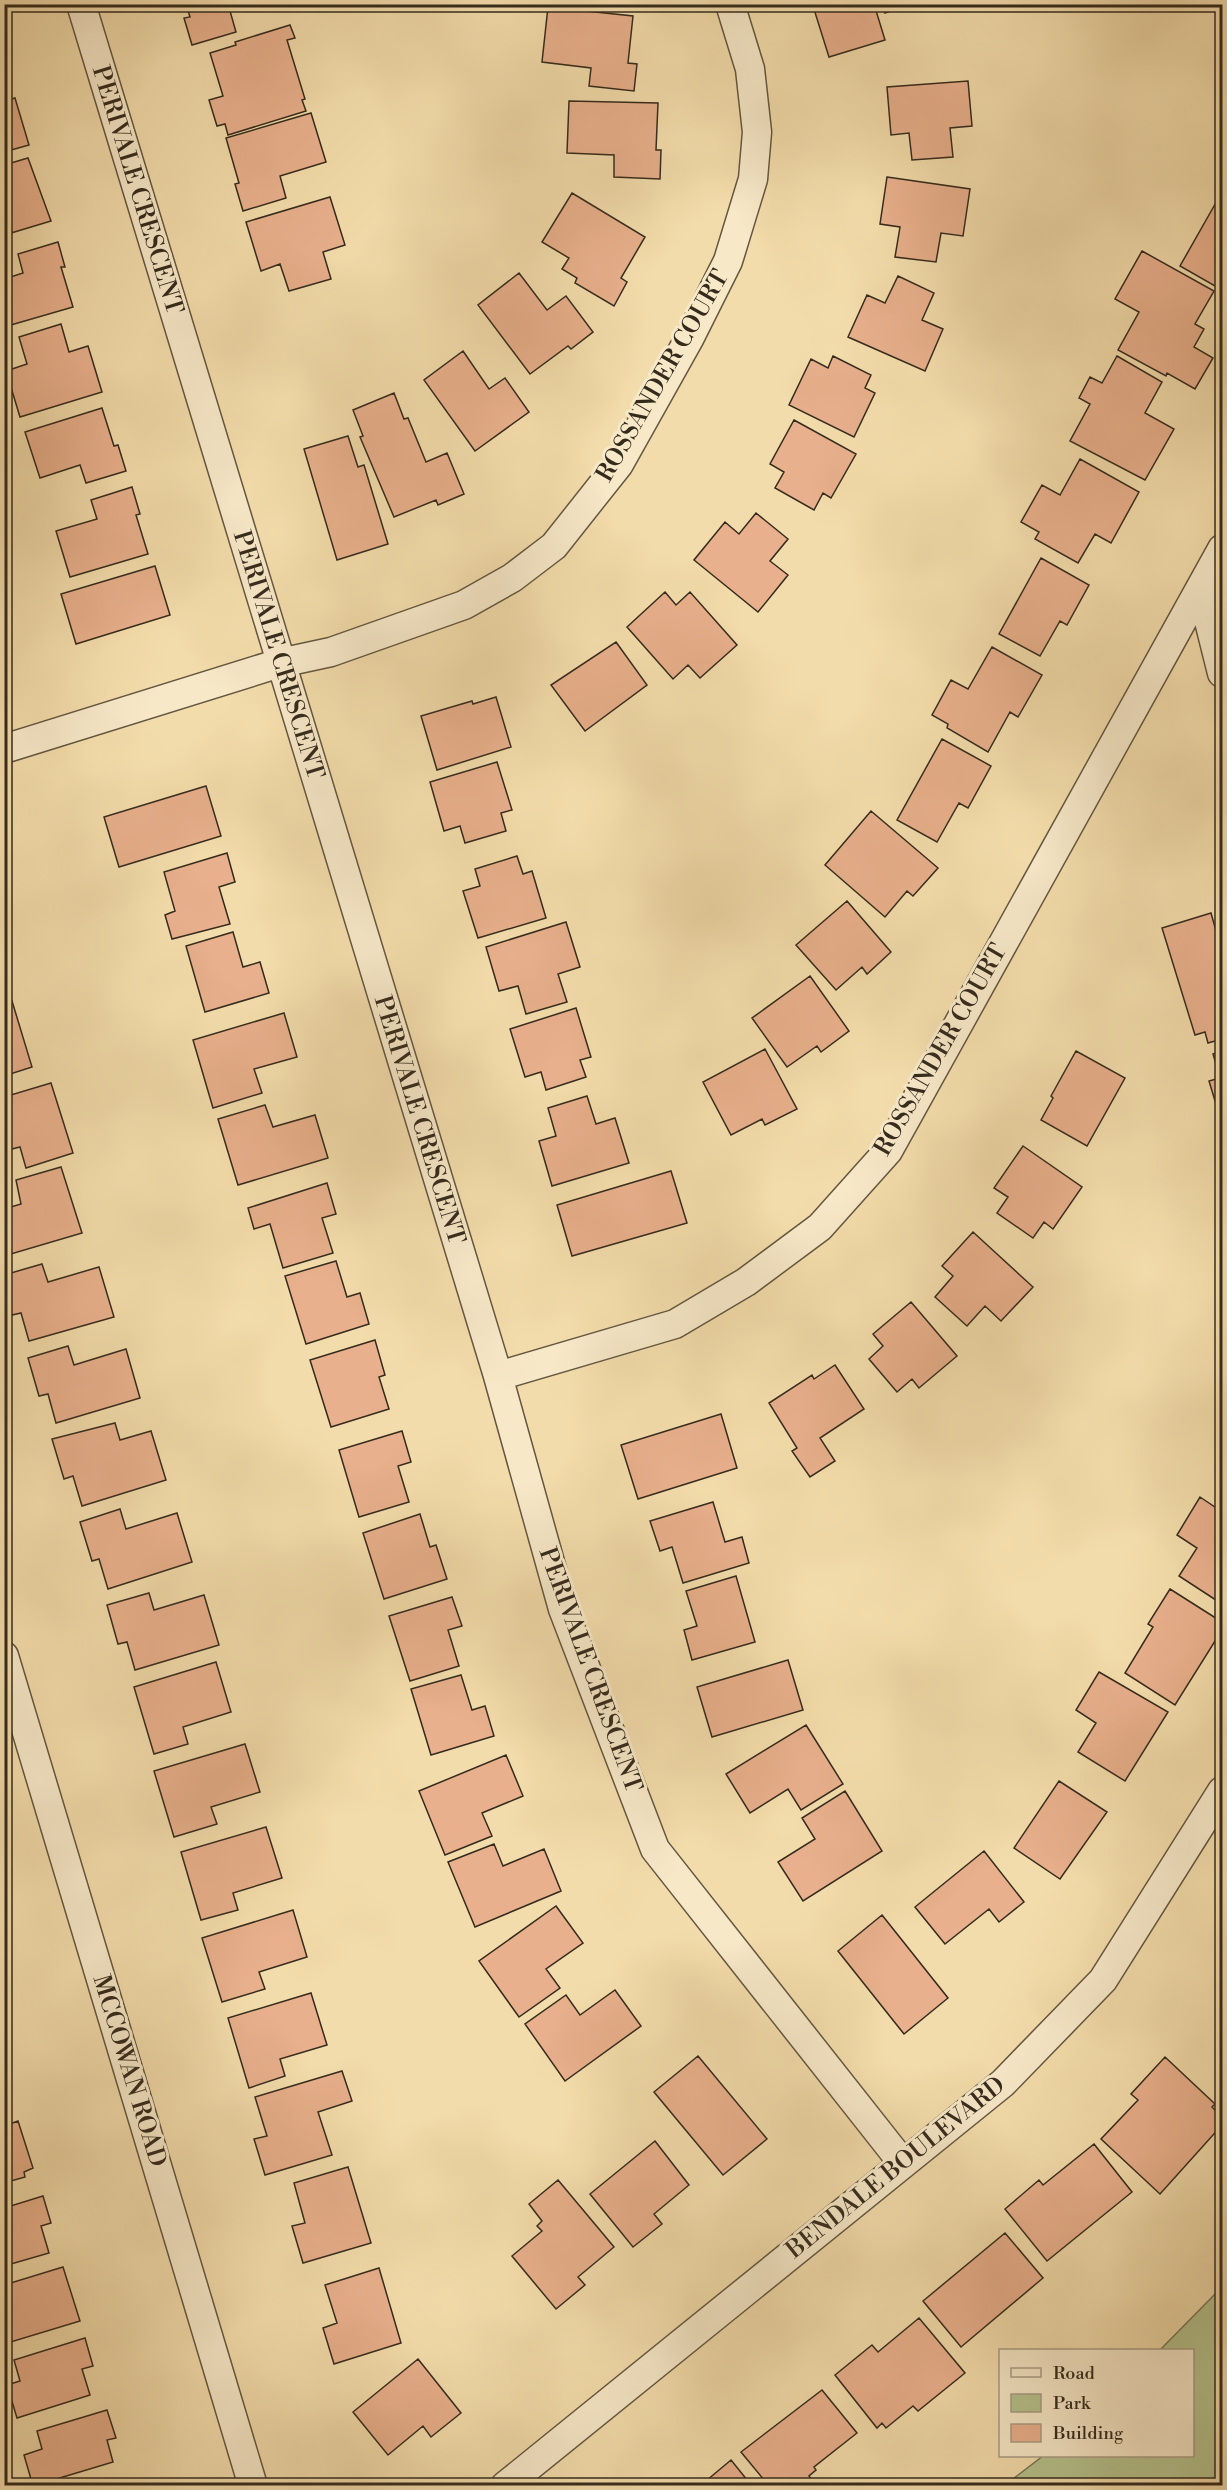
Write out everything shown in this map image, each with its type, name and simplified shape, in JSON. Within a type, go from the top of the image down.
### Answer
[{"type":"street","name":"PERIVALE CRESCENT","points":[[81,4],[498,1376],[563,1610],[655,1849],[902,2162]]},
{"type":"street","name":"ROSSANDER COURT","points":[[4,749],[280,663],[331,652],[464,606],[512,578],[554,546],[619,464],[689,339],[729,261],[753,179],[757,132],[750,69],[730,4]]},
{"type":"street","name":"ROSSANDER COURT","points":[[498,1376],[675,1324],[746,1282],[820,1227],[888,1151],[1222,549]]},
{"type":"street","points":[[1201,589],[1222,673]]},
{"type":"street","name":"MCCOWAN ROAD","points":[[4,1656],[253,2486]]},
{"type":"street","name":"BENDALE BOULEVARD","points":[[506,2486],[902,2162],[1003,2083],[1103,1980],[1222,1791]]},
{"type":"green space","points":[[1222,2287],[1222,2485],[1005,2485],[1042,2457],[1194,2457],[1194,2349],[1161,2349]]},
{"type":"building","points":[[186,4],[250,4],[230,11],[236,32],[192,45],[184,18],[190,17]]},
{"type":"building","points":[[818,4],[874,4],[885,40],[829,57],[813,6]]},
{"type":"building","points":[[883,4],[911,4],[885,13]]},
{"type":"building","points":[[548,7],[633,16],[628,63],[637,64],[634,91],[589,86],[591,68],[542,62]]},
{"type":"building","points":[[290,25],[295,38],[287,40],[305,99],[302,100],[306,111],[228,135],[225,124],[217,126],[209,100],[223,96],[210,53],[236,45],[235,42]]},
{"type":"building","points":[[968,81],[972,126],[950,128],[953,157],[912,160],[909,133],[891,135],[887,87]]},
{"type":"building","points":[[15,98],[29,145],[4,152],[4,101]]},
{"type":"building","points":[[569,101],[658,103],[656,150],[661,150],[660,179],[614,177],[614,155],[567,153]]},
{"type":"building","points":[[311,113],[326,162],[280,176],[286,198],[243,211],[235,184],[239,183],[226,138]]},
{"type":"building","points":[[28,158],[51,221],[11,233],[4,215],[4,165]]},
{"type":"building","points":[[887,177],[970,189],[963,236],[941,233],[936,262],[895,257],[900,227],[880,224]]},
{"type":"building","points":[[1222,192],[1222,290],[1180,266]]},
{"type":"building","points":[[572,193],[645,237],[621,278],[627,282],[614,306],[575,283],[577,278],[562,269],[569,258],[542,242]]},
{"type":"building","points":[[330,197],[345,245],[323,252],[331,279],[289,291],[280,264],[261,271],[246,222]]},
{"type":"building","points":[[58,242],[65,267],[61,267],[73,307],[4,327],[4,279],[23,273],[18,254]]},
{"type":"building","points":[[1142,251],[1214,291],[1195,324],[1204,329],[1194,347],[1213,358],[1195,389],[1118,350],[1139,312],[1115,299]]},
{"type":"building","points":[[519,273],[547,310],[566,296],[593,332],[571,349],[568,346],[530,374],[478,305]]},
{"type":"building","points":[[898,276],[934,293],[922,320],[943,329],[925,371],[848,337],[867,295],[885,303]]},
{"type":"building","points":[[61,324],[69,352],[88,346],[102,392],[20,417],[6,371],[27,364],[19,337]]},
{"type":"building","points":[[463,351],[489,389],[505,378],[529,412],[475,451],[424,380]]},
{"type":"building","points":[[833,356],[871,375],[865,388],[875,393],[854,437],[789,405],[811,359],[828,368]]},
{"type":"building","points":[[1117,356],[1162,382],[1145,413],[1174,429],[1145,480],[1070,441],[1090,404],[1079,398],[1090,377],[1102,383]]},
{"type":"building","points":[[394,393],[404,419],[408,418],[426,462],[447,453],[464,494],[438,505],[436,500],[394,517],[360,437],[363,436],[353,410]]},
{"type":"building","points":[[102,408],[114,446],[118,445],[126,471],[86,483],[80,465],[40,478],[25,432]]},
{"type":"building","points":[[794,420],[856,454],[831,498],[823,493],[814,510],[775,488],[784,472],[770,464]]},
{"type":"building","points":[[348,436],[358,467],[364,465],[388,544],[337,560],[304,449]]},
{"type":"building","points":[[1080,459],[1139,492],[1111,543],[1095,534],[1078,563],[1035,539],[1039,532],[1021,522],[1042,485],[1060,495]]},
{"type":"building","points":[[132,487],[140,514],[136,515],[148,554],[70,577],[56,531],[97,519],[91,500]]},
{"type":"building","points":[[756,513],[788,539],[770,561],[788,575],[758,612],[694,560],[725,522],[739,534]]},
{"type":"building","points":[[1041,558],[1089,585],[1067,625],[1060,621],[1040,656],[999,634]]},
{"type":"building","points":[[155,566],[170,615],[76,644],[61,594]]},
{"type":"building","points":[[665,592],[676,605],[690,592],[737,645],[700,678],[688,665],[673,679],[627,627]]},
{"type":"building","points":[[616,642],[647,685],[585,731],[551,685]]},
{"type":"building","points":[[992,647],[1042,675],[1018,717],[1010,712],[988,752],[947,728],[948,724],[932,715],[951,680],[968,689]]},
{"type":"building","points":[[496,697],[511,747],[437,770],[421,716],[472,701],[473,704]]},
{"type":"building","points":[[942,739],[991,766],[968,808],[959,803],[937,842],[897,820]]},
{"type":"building","points":[[497,762],[512,810],[501,813],[506,831],[465,843],[460,826],[444,831],[430,782]]},
{"type":"building","points":[[206,786],[221,836],[119,867],[104,817]]},
{"type":"building","points":[[871,811],[938,868],[913,896],[907,891],[885,917],[825,865]]},
{"type":"building","points":[[227,853],[235,882],[219,887],[230,924],[172,939],[165,915],[175,911],[164,872]]},
{"type":"building","points":[[517,856],[523,874],[532,871],[546,918],[478,938],[463,891],[480,886],[475,869]]},
{"type":"building","points":[[847,901],[891,952],[867,974],[862,967],[836,990],[796,945]]},
{"type":"building","points":[[1211,913],[1222,952],[1222,1039],[1208,1043],[1205,1032],[1195,1035],[1162,928]]},
{"type":"building","points":[[566,922],[580,967],[558,974],[567,1002],[526,1014],[518,986],[499,991],[486,947]]},
{"type":"building","points":[[233,932],[243,967],[260,962],[269,993],[205,1012],[186,946]]},
{"type":"building","points":[[4,976],[9,990],[4,991]]},
{"type":"building","points":[[810,976],[849,1031],[821,1052],[817,1046],[787,1067],[752,1018]]},
{"type":"building","points":[[12,1001],[32,1067],[4,1076],[4,1003]]},
{"type":"building","points":[[576,1008],[591,1057],[580,1060],[586,1077],[546,1090],[541,1072],[525,1077],[510,1029]]},
{"type":"building","points":[[284,1013],[297,1057],[254,1069],[262,1093],[213,1108],[193,1040]]},
{"type":"building","points":[[765,1049],[797,1109],[765,1125],[762,1119],[731,1135],[703,1082]]},
{"type":"building","points":[[1076,1051],[1125,1078],[1087,1146],[1041,1120],[1053,1098],[1051,1096]]},
{"type":"building","points":[[1222,1051],[1222,1124],[1209,1081],[1220,1078],[1213,1054]]},
{"type":"building","points":[[51,1083],[73,1153],[26,1168],[20,1147],[4,1151],[4,1097]]},
{"type":"building","points":[[587,1096],[596,1124],[615,1118],[629,1163],[552,1186],[539,1141],[556,1136],[548,1108]]},
{"type":"building","points":[[265,1105],[273,1127],[315,1115],[328,1158],[238,1185],[218,1119]]},
{"type":"building","points":[[1023,1146],[1082,1187],[1053,1229],[1044,1222],[1033,1238],[997,1213],[1008,1197],[994,1188]]},
{"type":"building","points":[[61,1167],[82,1233],[4,1256],[4,1209],[21,1204],[16,1180]]},
{"type":"building","points":[[671,1171],[687,1223],[572,1256],[557,1205]]},
{"type":"building","points":[[327,1183],[336,1214],[322,1218],[333,1253],[283,1268],[270,1224],[254,1229],[248,1208]]},
{"type":"building","points":[[973,1232],[1033,1287],[1001,1321],[985,1306],[967,1326],[935,1297],[953,1276],[942,1266]]},
{"type":"building","points":[[336,1261],[347,1297],[360,1293],[369,1324],[306,1344],[285,1276]]},
{"type":"building","points":[[42,1264],[48,1282],[99,1267],[114,1317],[29,1341],[21,1313],[12,1315],[4,1290],[4,1275]]},
{"type":"building","points":[[911,1302],[957,1356],[919,1388],[912,1379],[897,1392],[869,1359],[883,1346],[873,1334]]},
{"type":"building","points":[[375,1340],[385,1375],[379,1377],[389,1409],[331,1427],[310,1360]]},
{"type":"building","points":[[68,1346],[74,1365],[126,1349],[140,1398],[56,1423],[48,1394],[39,1396],[28,1358]]},
{"type":"building","points":[[835,1365],[864,1409],[820,1438],[835,1461],[810,1477],[792,1451],[797,1448],[769,1403],[812,1375],[814,1379]]},
{"type":"building","points":[[721,1414],[737,1468],[638,1499],[621,1445]]},
{"type":"building","points":[[115,1423],[120,1440],[151,1431],[166,1480],[82,1506],[73,1476],[64,1479],[52,1439]]},
{"type":"building","points":[[402,1431],[411,1462],[398,1466],[409,1502],[359,1517],[339,1450]]},
{"type":"building","points":[[1200,1497],[1221,1511],[1222,1508],[1222,1604],[1179,1576],[1197,1548],[1177,1535]]},
{"type":"building","points":[[713,1502],[725,1542],[742,1537],[749,1563],[683,1583],[672,1547],[660,1551],[650,1521]]},
{"type":"building","points":[[120,1509],[126,1529],[177,1513],[192,1562],[108,1589],[99,1559],[92,1561],[80,1522]]},
{"type":"building","points":[[420,1514],[430,1547],[436,1545],[447,1579],[384,1599],[363,1533]]},
{"type":"building","points":[[736,1576],[755,1642],[692,1660],[684,1630],[697,1626],[686,1591]]},
{"type":"building","points":[[1170,1589],[1222,1622],[1222,1630],[1175,1705],[1125,1673],[1153,1627],[1148,1624]]},
{"type":"building","points":[[149,1593],[154,1610],[204,1595],[219,1645],[135,1670],[127,1642],[118,1644],[107,1605]]},
{"type":"building","points":[[452,1597],[462,1626],[448,1630],[459,1666],[410,1681],[389,1616]]},
{"type":"building","points":[[788,1660],[803,1710],[712,1737],[697,1687]]},
{"type":"building","points":[[216,1662],[231,1712],[183,1727],[188,1744],[154,1754],[134,1687]]},
{"type":"building","points":[[1099,1672],[1168,1712],[1125,1781],[1078,1752],[1096,1723],[1076,1710]]},
{"type":"building","points":[[461,1675],[472,1710],[485,1706],[494,1736],[431,1755],[411,1689]]},
{"type":"building","points":[[806,1725],[843,1784],[801,1810],[788,1789],[750,1813],[726,1774]]},
{"type":"building","points":[[245,1744],[260,1792],[211,1807],[217,1824],[174,1837],[154,1771]]},
{"type":"building","points":[[506,1755],[523,1796],[482,1813],[492,1836],[445,1855],[419,1791]]},
{"type":"building","points":[[1059,1781],[1107,1812],[1060,1879],[1014,1848]]},
{"type":"building","points":[[845,1791],[882,1851],[803,1901],[778,1862],[815,1839],[802,1818]]},
{"type":"building","points":[[266,1827],[282,1878],[233,1893],[238,1910],[201,1920],[181,1852]]},
{"type":"building","points":[[494,1844],[503,1866],[544,1849],[561,1891],[475,1927],[448,1862]]},
{"type":"building","points":[[984,1851],[1024,1902],[999,1922],[989,1909],[945,1944],[915,1907]]},
{"type":"building","points":[[556,1906],[583,1943],[546,1969],[560,1988],[519,2017],[479,1961]]},
{"type":"building","points":[[293,1910],[307,1957],[259,1972],[265,1989],[222,2002],[202,1938]]},
{"type":"building","points":[[882,1915],[948,1998],[904,2034],[838,1951]]},
{"type":"building","points":[[615,1990],[641,2026],[565,2081],[525,2024],[566,1995],[580,2015]]},
{"type":"building","points":[[311,1993],[327,2045],[280,2059],[285,2076],[249,2088],[228,2018]]},
{"type":"building","points":[[698,2056],[767,2139],[723,2175],[654,2092]]},
{"type":"building","points":[[1165,2057],[1215,2104],[1212,2107],[1222,2117],[1222,2125],[1160,2194],[1101,2139],[1138,2100],[1131,2094]]},
{"type":"building","points":[[342,2071],[352,2101],[318,2112],[332,2155],[265,2175],[254,2139],[267,2136],[255,2097]]},
{"type":"building","points":[[4,2074],[10,2092],[4,2094]]},
{"type":"building","points":[[18,2121],[33,2168],[24,2172],[25,2177],[4,2183],[4,2126]]},
{"type":"building","points":[[655,2141],[689,2185],[654,2214],[662,2224],[633,2247],[590,2194]]},
{"type":"building","points":[[1094,2144],[1132,2192],[1047,2261],[1005,2209],[1039,2180],[1043,2185]]},
{"type":"building","points":[[348,2167],[371,2243],[303,2263],[292,2226],[305,2223],[294,2183]]},
{"type":"building","points":[[558,2180],[614,2247],[578,2277],[585,2285],[556,2309],[512,2256],[542,2231],[537,2226],[542,2221],[529,2204]]},
{"type":"building","points":[[43,2196],[51,2223],[41,2226],[49,2253],[4,2266],[4,2208]]},
{"type":"building","points":[[1005,2233],[1043,2278],[961,2347],[923,2301]]},
{"type":"building","points":[[63,2267],[80,2321],[4,2344],[4,2285]]},
{"type":"building","points":[[379,2268],[401,2343],[334,2364],[323,2328],[337,2323],[325,2285]]},
{"type":"building","points":[[919,2318],[965,2373],[918,2411],[913,2406],[886,2428],[882,2423],[877,2428],[835,2375],[872,2345],[878,2352]]},
{"type":"building","points":[[85,2338],[93,2366],[82,2369],[90,2395],[17,2418],[7,2385],[20,2381],[14,2360]]},
{"type":"building","points":[[418,2359],[461,2413],[431,2437],[423,2426],[388,2455],[353,2412]]},
{"type":"building","points":[[822,2390],[857,2433],[814,2467],[816,2470],[809,2476],[816,2486],[769,2486],[741,2452]]},
{"type":"building","points":[[107,2410],[116,2438],[107,2440],[113,2462],[33,2486],[24,2455],[42,2449],[37,2431]]},
{"type":"building","points":[[731,2460],[752,2486],[700,2486]]},
{"type":"building","points":[[127,2481],[128,2486],[105,2486]]}]
